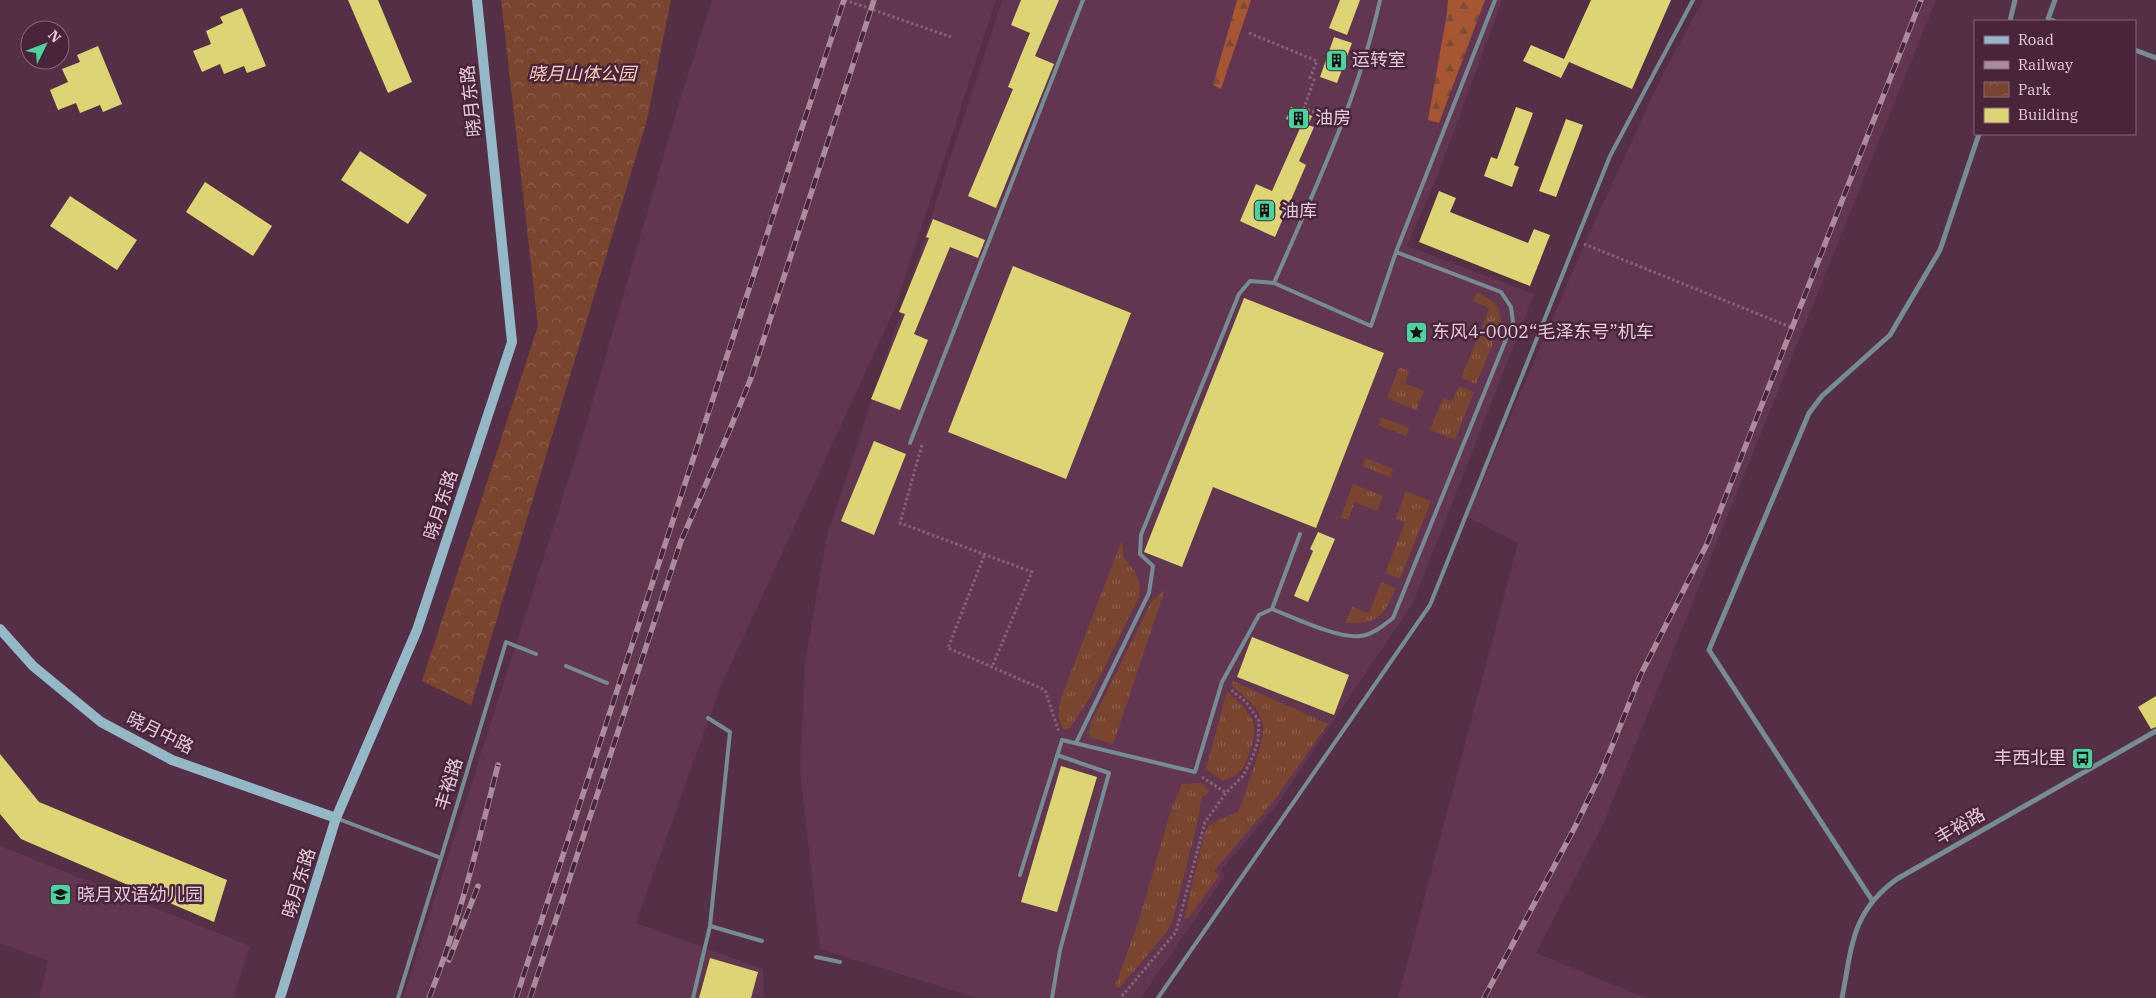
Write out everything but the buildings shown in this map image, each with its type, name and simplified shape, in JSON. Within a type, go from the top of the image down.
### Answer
[{"type":"street","name":"晓月东路","points":[[280,998],[336,818],[418,630],[512,342],[477,0]]},
{"type":"street","points":[[2010,20],[2015,0]]},
{"type":"street","points":[[2051,20],[2048,19],[2055,0]]},
{"type":"street","points":[[2136,50],[2156,58]]},
{"type":"street","points":[[1872,900],[1709,650],[1809,413],[1822,396],[1890,335],[1940,250],[1979,135]]},
{"type":"street","name":"晓月中路","points":[[0,628],[33,666],[101,722],[172,760],[336,818]]},
{"type":"street","name":"丰裕路","points":[[1842,998],[1855,933],[1861,917],[1872,900],[1897,879],[2156,731]]},
{"type":"lane","points":[[910,443],[1083,0]]},
{"type":"lane","points":[[1274,283],[1342,123],[1374,30],[1380,0]]},
{"type":"lane","points":[[1076,743],[1149,592],[1153,566],[1140,554],[1141,535],[1240,294],[1250,281],[1274,283],[1371,326],[1396,252],[1495,0]]},
{"type":"lane","points":[[1158,998],[1430,605],[1610,156],[1693,0]]},
{"type":"lane","points":[[1020,875],[1062,740],[1195,772],[1222,682],[1259,614],[1272,609],[1343,635],[1361,636],[1383,627],[1393,618],[1513,322],[1511,307],[1501,292],[1396,252]]},
{"type":"lane","points":[[1272,609],[1300,534]]},
{"type":"lane","name":"丰裕路","points":[[441,858],[506,642],[536,654]]},
{"type":"lane","points":[[566,666],[607,683]]},
{"type":"lane","points":[[693,998],[710,926],[730,732],[708,718]]},
{"type":"lane","points":[[1052,998],[1060,950],[1109,773],[1057,755]]},
{"type":"lane","points":[[336,818],[441,858],[398,998]]},
{"type":"lane","points":[[710,926],[762,941]]},
{"type":"lane","points":[[816,957],[840,962]]},
{"type":"path","points":[[845,0],[951,37]]},
{"type":"path","points":[[1250,33],[1317,62],[1310,78],[1314,80],[1304,108],[1342,123]]},
{"type":"path","points":[[1576,241],[1798,330]]},
{"type":"path","points":[[923,443],[900,524],[1032,572],[992,667]]},
{"type":"path","points":[[984,556],[948,648],[1045,690],[1062,740]]},
{"type":"path","points":[[1122,996],[1176,932],[1205,822],[1226,793],[1243,776],[1258,741],[1259,721],[1246,702],[1222,682]]},
{"type":"path","points":[[1195,772],[1226,793]]},
{"type":"shaded area","points":[[712,0],[996,0],[895,308],[720,688],[636,923],[763,969],[764,998],[403,998],[585,428],[678,106]]},
{"type":"shaded area","points":[[1002,0],[1502,0],[1437,177],[1407,246],[1534,294],[1413,603],[1277,805],[1221,870],[1225,875],[1141,998],[977,998],[820,949],[800,770],[805,663],[826,540]]},
{"type":"shaded area","points":[[1703,0],[1936,0],[1604,822],[1536,953],[1646,998],[1398,998],[1518,543],[1467,517],[1589,234],[1662,76]]},
{"type":"shaded area","name":"晓月双语幼儿园","points":[[0,846],[250,946],[233,998],[39,998],[48,961],[0,943]]},
{"type":"green space","name":"晓月山体公园","points":[[501,0],[671,0],[647,120],[471,705],[422,681],[538,326]]},
{"type":"green space","points":[[1237,0],[1251,0],[1221,89],[1213,85]]},
{"type":"green space","points":[[1448,0],[1485,0],[1439,123],[1428,120]]},
{"type":"green space","points":[[1477,292],[1490,300],[1498,308],[1501,319],[1497,334],[1482,328],[1489,308],[1473,301]]},
{"type":"green space","points":[[1479,335],[1494,341],[1476,384],[1461,378]]},
{"type":"green space","points":[[1399,367],[1409,371],[1405,383],[1424,391],[1416,410],[1387,398]]},
{"type":"green space","points":[[1459,386],[1474,392],[1455,440],[1430,430],[1443,398],[1452,401]]},
{"type":"green space","points":[[1381,417],[1409,428],[1406,436],[1378,425]]},
{"type":"green space","points":[[1365,458],[1393,469],[1390,477],[1363,466]]},
{"type":"green space","points":[[1353,484],[1383,496],[1377,511],[1355,502],[1348,520],[1341,517]]},
{"type":"green space","points":[[1406,491],[1431,501],[1400,579],[1385,573],[1405,522],[1396,518]]},
{"type":"green space","points":[[1122,540],[1124,558],[1134,570],[1140,584],[1139,597],[1089,699],[1070,728],[1063,730],[1058,715],[1061,698]]},
{"type":"green space","points":[[1381,582],[1396,588],[1383,612],[1373,620],[1345,623],[1352,607],[1369,613]]},
{"type":"green space","points":[[1165,590],[1113,744],[1089,737],[1091,723],[1152,601]]},
{"type":"green space","points":[[1233,681],[1328,724],[1272,803],[1214,871],[1219,876],[1189,917],[1184,919],[1204,835],[1209,825],[1239,811],[1261,742],[1263,724],[1261,718],[1250,702],[1231,685]]},
{"type":"green space","points":[[1227,691],[1250,715],[1254,729],[1245,765],[1237,774],[1223,781],[1206,769]]},
{"type":"green space","points":[[1201,783],[1210,792],[1201,798],[1199,816],[1173,919],[1166,933],[1119,988],[1115,986],[1139,920],[1172,807],[1182,784]]},
{"type":"railway","points":[[516,998],[844,0]]},
{"type":"railway","points":[[530,998],[681,541],[751,378],[874,0]]},
{"type":"railway","points":[[1484,998],[1576,825],[1602,771],[1641,674],[1707,544],[1921,0]]},
{"type":"railway","points":[[429,998],[459,912],[498,765]]},
{"type":"railway","points":[[449,960],[478,886]]},
{"type":"place","name":"运转室","points":[[1336,60]]},
{"type":"place","name":"油房","points":[[1299,118]]},
{"type":"place","name":"油库","points":[[1265,211]]},
{"type":"place","name":"东风4-0002“毛泽东号”机车","points":[[1416,332]]},
{"type":"place","name":"丰西北里","points":[[2082,758]]},
{"type":"place","name":"晓月双语幼儿园","points":[[61,895]]}]
